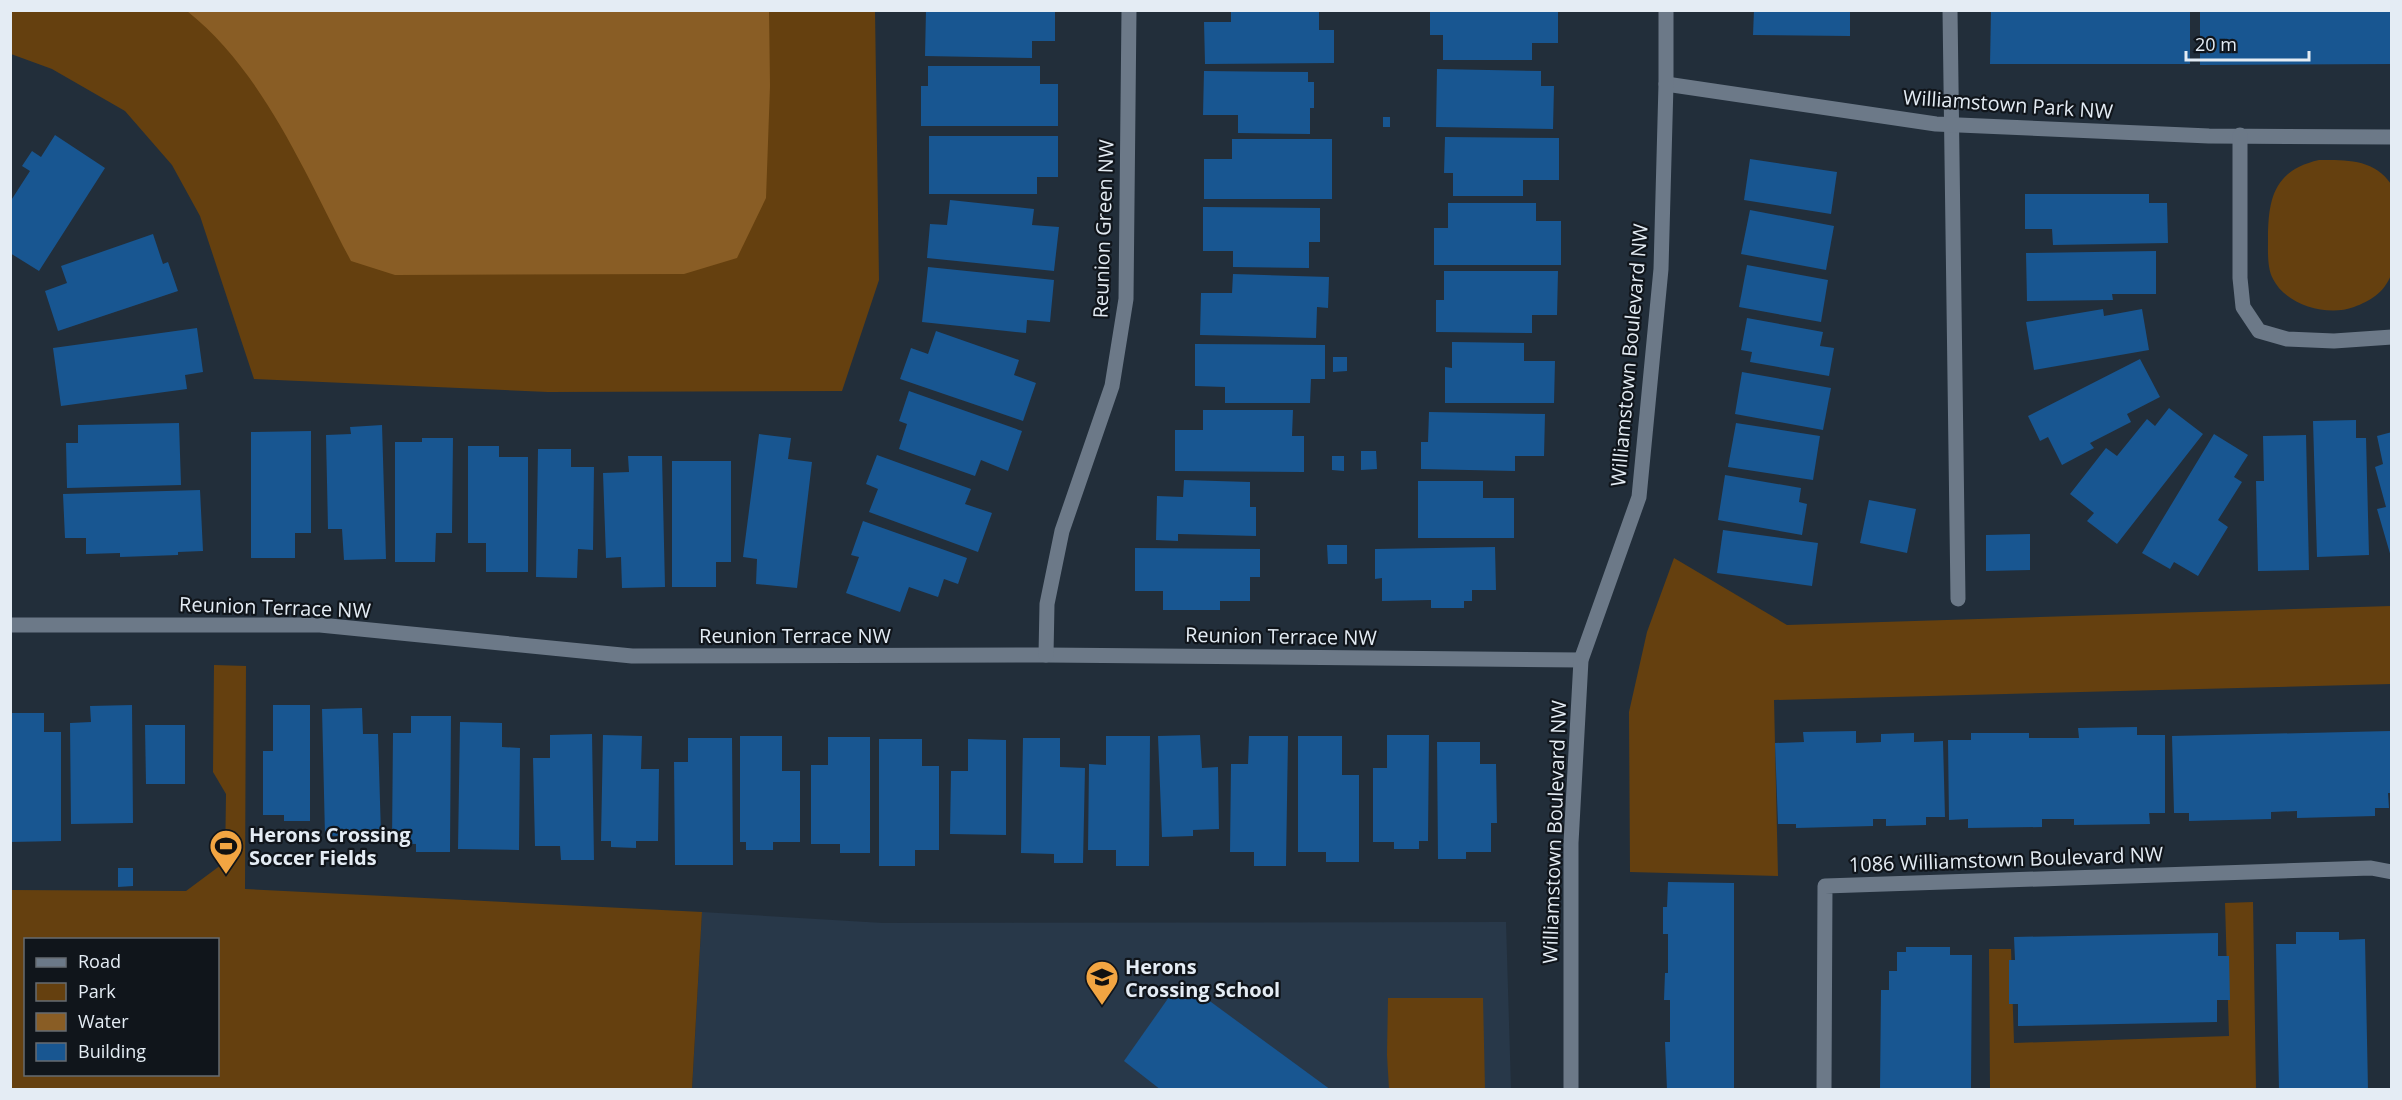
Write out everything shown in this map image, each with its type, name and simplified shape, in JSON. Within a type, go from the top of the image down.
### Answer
[{"type":"street","name":"Reunion Green NW","points":[[1046,655],[1047,603],[1062,531],[1112,386],[1126,299],[1129,10]]},
{"type":"street","name":"Williamstown Boulevard NW","points":[[1571,1089],[1571,843],[1581,660],[1639,497],[1661,269],[1666,10]]},
{"type":"street","points":[[1950,10],[1958,599]]},
{"type":"street","name":"Williamstown Park NW","points":[[1666,84],[1951,124],[2209,136],[2391,137]]},
{"type":"street","points":[[2241,135],[2241,288],[2244,307],[2259,331],[2287,339],[2334,341],[2391,337]]},
{"type":"street","name":"Reunion Terrace NW","points":[[10,625],[320,625],[632,656],[1046,655],[1581,660]]},
{"type":"street","name":"1086 Williamstown Boulevard NW","points":[[1824,1089],[1825,886],[2371,868],[2391,872]]},
{"type":"shaded area","name":"Herons Crossing School","points":[[702,912],[883,923],[1506,922],[1511,1089],[692,1090]]},
{"type":"green space","points":[[11,11],[875,11],[879,280],[842,391],[548,392],[254,379],[200,216],[172,165],[125,111],[52,69],[11,54]]},
{"type":"green space","points":[[2319,160],[2350,161],[2368,165],[2377,170],[2391,184],[2391,275],[2385,287],[2376,296],[2360,305],[2343,310],[2308,306],[2287,296],[2273,279],[2269,265],[2268,224],[2277,188],[2292,171]]},
{"type":"green space","points":[[1674,558],[1787,625],[2391,606],[2391,684],[1774,700],[1778,876],[1630,872],[1629,712],[1647,632]]},
{"type":"green space","name":"Herons Crossing Soccer Fields","points":[[214,665],[246,666],[245,889],[702,912],[692,1089],[11,1089],[11,890],[186,891],[225,862],[226,794],[213,772]]},
{"type":"green space","points":[[2253,902],[2256,1089],[1990,1089],[1989,949],[2011,949],[2014,1043],[2229,1036],[2225,903]]},
{"type":"green space","points":[[1388,998],[1483,998],[1485,1089],[1389,1089]]},
{"type":"water","points":[[187,11],[769,11],[770,86],[766,198],[737,258],[684,274],[395,275],[351,261],[300,161],[261,94],[239,64]]},
{"type":"building","points":[[926,10],[1055,10],[1055,41],[1032,41],[1032,58],[925,56]]},
{"type":"building","points":[[1231,10],[1319,10],[1319,30],[1334,30],[1334,63],[1205,64],[1204,22],[1231,22]]},
{"type":"building","points":[[1430,10],[1558,10],[1558,43],[1532,43],[1532,60],[1443,60],[1443,35],[1430,35]]},
{"type":"building","points":[[1754,10],[1850,10],[1850,36],[1753,35]]},
{"type":"building","points":[[1991,10],[2190,10],[2190,64],[1990,64]]},
{"type":"building","points":[[2200,10],[2392,10],[2392,64],[2200,65]]},
{"type":"building","points":[[928,66],[1040,66],[1040,84],[1058,84],[1058,126],[921,126],[921,86],[928,86]]},
{"type":"building","points":[[1437,69],[1541,71],[1541,86],[1554,86],[1553,129],[1436,127]]},
{"type":"building","points":[[1204,71],[1308,72],[1308,82],[1314,82],[1314,108],[1310,108],[1310,134],[1238,133],[1238,115],[1203,115]]},
{"type":"building","points":[[1383,117],[1390,117],[1390,127],[1383,127]]},
{"type":"building","points":[[55,135],[105,168],[39,271],[10,253],[10,202],[30,171],[22,166],[32,151],[41,157]]},
{"type":"building","points":[[929,136],[1058,136],[1058,177],[1037,177],[1037,194],[929,194]]},
{"type":"building","points":[[1445,137],[1559,138],[1559,180],[1523,180],[1523,196],[1453,196],[1453,173],[1444,173]]},
{"type":"building","points":[[1232,139],[1332,139],[1332,199],[1204,199],[1204,159],[1232,159]]},
{"type":"building","points":[[1750,159],[1837,172],[1831,214],[1744,200]]},
{"type":"building","points":[[2025,194],[2149,194],[2149,203],[2167,203],[2168,243],[2053,245],[2052,229],[2025,229]]},
{"type":"building","points":[[950,200],[1034,209],[1032,225],[1059,227],[1054,271],[927,258],[930,224],[947,225]]},
{"type":"building","points":[[1448,203],[1536,203],[1536,221],[1561,221],[1561,265],[1434,265],[1434,228],[1448,228]]},
{"type":"building","points":[[1203,207],[1320,208],[1320,242],[1309,242],[1309,268],[1233,267],[1233,251],[1203,251]]},
{"type":"building","points":[[1750,210],[1834,226],[1826,270],[1741,254]]},
{"type":"building","points":[[153,234],[163,264],[168,262],[178,291],[58,331],[45,291],[67,283],[61,266]]},
{"type":"building","points":[[2156,251],[2156,294],[2112,294],[2113,300],[2027,301],[2026,253]]},
{"type":"building","points":[[1747,265],[1828,280],[1821,322],[1739,307]]},
{"type":"building","points":[[928,267],[1054,280],[1050,322],[1027,320],[1026,333],[922,322]]},
{"type":"building","points":[[1444,271],[1558,271],[1557,315],[1532,315],[1532,333],[1436,332],[1436,300],[1444,300]]},
{"type":"building","points":[[1233,274],[1329,277],[1328,308],[1317,307],[1316,338],[1200,335],[1201,293],[1232,293]]},
{"type":"building","points":[[2103,309],[2104,316],[2142,309],[2149,350],[2034,370],[2026,322]]},
{"type":"building","points":[[1747,318],[1823,332],[1820,346],[1834,348],[1829,376],[1750,362],[1752,352],[1741,350]]},
{"type":"building","points":[[197,328],[203,372],[185,375],[187,389],[61,406],[53,348]]},
{"type":"building","points":[[936,331],[1019,360],[1014,375],[1036,383],[1023,421],[900,379],[911,348],[928,354]]},
{"type":"building","points":[[1452,342],[1524,343],[1524,361],[1555,361],[1554,403],[1445,403],[1445,367],[1452,368]]},
{"type":"building","points":[[1195,344],[1325,345],[1325,379],[1311,379],[1310,403],[1225,403],[1225,387],[1195,386]]},
{"type":"building","points":[[1333,357],[1347,357],[1347,371],[1333,372]]},
{"type":"building","points":[[2140,359],[2160,397],[2127,414],[2131,422],[2090,443],[2094,448],[2062,465],[2048,437],[2040,441],[2028,416]]},
{"type":"building","points":[[1742,372],[1831,388],[1823,430],[1735,414]]},
{"type":"building","points":[[909,391],[1022,431],[1008,471],[981,460],[975,476],[899,449],[907,424],[899,421]]},
{"type":"building","points":[[2169,408],[2203,434],[2117,544],[2087,521],[2094,513],[2070,494],[2106,448],[2117,456],[2147,419],[2155,426]]},
{"type":"building","points":[[1203,410],[1293,410],[1292,436],[1304,436],[1304,472],[1175,471],[1175,430],[1203,430]]},
{"type":"building","points":[[1429,412],[1545,414],[1544,456],[1515,456],[1515,471],[1421,469],[1421,442],[1428,442]]},
{"type":"building","points":[[2356,420],[2356,438],[2366,438],[2369,555],[2317,557],[2313,421]]},
{"type":"building","points":[[179,423],[181,485],[67,488],[66,443],[78,443],[78,425]]},
{"type":"building","points":[[1736,423],[1820,436],[1813,480],[1728,467]]},
{"type":"building","points":[[382,425],[386,559],[344,560],[342,529],[328,529],[326,435],[351,434],[350,427]]},
{"type":"building","points":[[311,431],[311,533],[295,533],[295,558],[251,558],[251,432]]},
{"type":"building","points":[[2392,432],[2391,557],[2377,509],[2386,507],[2375,467],[2383,464],[2377,436]]},
{"type":"building","points":[[759,434],[791,438],[788,459],[812,462],[797,588],[756,584],[757,559],[743,557]]},
{"type":"building","points":[[2214,434],[2248,455],[2234,477],[2242,482],[2218,520],[2228,527],[2198,576],[2174,562],[2170,569],[2142,553]]},
{"type":"building","points":[[2306,435],[2309,570],[2258,571],[2256,481],[2264,481],[2263,436]]},
{"type":"building","points":[[422,438],[453,438],[452,533],[436,533],[435,562],[395,562],[395,442],[422,442]]},
{"type":"building","points":[[468,446],[499,446],[499,457],[528,457],[528,572],[486,572],[486,543],[468,543]]},
{"type":"building","points":[[538,449],[571,449],[571,467],[594,467],[593,550],[578,549],[577,578],[536,577]]},
{"type":"building","points":[[1361,451],[1376,451],[1377,469],[1361,470]]},
{"type":"building","points":[[877,455],[971,489],[965,504],[992,513],[978,552],[869,512],[878,489],[866,484]]},
{"type":"building","points":[[628,456],[662,456],[665,587],[622,588],[621,557],[606,558],[603,473],[629,472]]},
{"type":"building","points":[[1332,456],[1344,456],[1344,471],[1332,470]]},
{"type":"building","points":[[672,461],[731,461],[731,562],[716,562],[716,587],[672,587]]},
{"type":"building","points":[[1725,475],[1801,488],[1799,502],[1807,504],[1802,535],[1718,520]]},
{"type":"building","points":[[1184,480],[1250,482],[1250,507],[1256,507],[1256,536],[1178,534],[1178,541],[1156,540],[1157,496],[1183,497]]},
{"type":"building","points":[[1418,481],[1483,481],[1483,498],[1514,498],[1514,538],[1418,538]]},
{"type":"building","points":[[200,490],[203,551],[178,552],[178,555],[120,557],[120,553],[86,554],[86,538],[65,538],[63,494]]},
{"type":"building","points":[[1869,500],[1916,509],[1907,553],[1860,543]]},
{"type":"building","points":[[863,521],[967,558],[958,584],[944,579],[938,597],[909,587],[900,612],[846,593],[859,557],[851,555]]},
{"type":"building","points":[[1723,530],[1818,543],[1812,586],[1717,573]]},
{"type":"building","points":[[2030,534],[2030,570],[1986,571],[1986,535]]},
{"type":"building","points":[[1327,545],[1347,545],[1347,564],[1328,564]]},
{"type":"building","points":[[1495,547],[1496,590],[1472,590],[1472,601],[1464,601],[1464,608],[1431,608],[1431,600],[1382,601],[1382,578],[1375,579],[1375,549]]},
{"type":"building","points":[[1135,548],[1260,549],[1260,577],[1250,577],[1250,601],[1220,601],[1220,610],[1163,610],[1163,591],[1135,591]]},
{"type":"building","points":[[132,705],[133,823],[71,824],[70,723],[91,722],[90,706]]},
{"type":"building","points":[[273,705],[310,705],[310,821],[284,821],[284,815],[263,815],[263,751],[273,751]]},
{"type":"building","points":[[362,708],[363,734],[378,734],[381,835],[325,836],[322,709]]},
{"type":"building","points":[[10,713],[44,713],[44,732],[61,732],[61,841],[10,842]]},
{"type":"building","points":[[411,716],[451,716],[450,852],[416,852],[416,844],[392,843],[393,733],[411,733]]},
{"type":"building","points":[[460,722],[502,723],[502,747],[520,748],[519,850],[458,849]]},
{"type":"building","points":[[145,725],[185,725],[185,784],[146,784]]},
{"type":"building","points":[[2137,727],[2137,735],[2165,735],[2165,813],[2149,813],[2150,824],[2074,825],[2074,819],[2042,819],[2042,827],[1968,828],[1968,819],[1949,820],[1948,740],[1971,740],[1971,733],[2029,733],[2029,738],[2079,738],[2078,728]]},
{"type":"building","points":[[1856,731],[1856,743],[1881,742],[1881,734],[1914,733],[1914,742],[1943,741],[1945,817],[1926,817],[1926,825],[1886,826],[1886,819],[1873,819],[1873,826],[1796,828],[1796,824],[1778,824],[1775,743],[1804,742],[1803,732]]},
{"type":"building","points":[[2390,731],[2391,793],[2388,793],[2389,808],[2375,808],[2375,816],[2297,818],[2297,811],[2271,812],[2271,819],[2189,821],[2189,813],[2174,813],[2172,736]]},
{"type":"building","points":[[592,734],[594,860],[561,860],[560,846],[535,846],[533,758],[550,758],[550,735]]},
{"type":"building","points":[[603,735],[642,736],[641,769],[659,769],[658,841],[636,841],[636,848],[611,847],[611,841],[601,841]]},
{"type":"building","points":[[1200,735],[1202,768],[1218,767],[1219,829],[1193,830],[1193,836],[1162,837],[1158,736]]},
{"type":"building","points":[[1387,735],[1429,735],[1428,841],[1419,841],[1419,849],[1394,849],[1394,842],[1373,842],[1373,768],[1387,768]]},
{"type":"building","points":[[740,736],[782,736],[782,771],[800,771],[800,842],[773,842],[773,850],[746,850],[746,842],[740,842]]},
{"type":"building","points":[[1106,736],[1150,736],[1149,866],[1116,866],[1116,850],[1088,850],[1089,764],[1106,765]]},
{"type":"building","points":[[1249,736],[1288,736],[1286,866],[1254,866],[1254,852],[1230,852],[1231,764],[1248,764]]},
{"type":"building","points":[[1298,736],[1342,736],[1342,775],[1359,775],[1359,862],[1326,862],[1326,852],[1298,852]]},
{"type":"building","points":[[828,737],[870,737],[870,853],[840,853],[840,844],[811,844],[811,765],[828,765]]},
{"type":"building","points":[[688,738],[732,738],[733,865],[675,865],[674,762],[688,762]]},
{"type":"building","points":[[1023,738],[1060,738],[1060,767],[1085,768],[1083,863],[1054,863],[1054,854],[1021,853]]},
{"type":"building","points":[[879,739],[922,739],[922,766],[939,766],[939,850],[915,850],[915,866],[879,866]]},
{"type":"building","points":[[968,739],[1006,740],[1006,835],[950,834],[951,771],[968,771]]},
{"type":"building","points":[[1437,742],[1480,742],[1480,764],[1496,764],[1497,823],[1491,823],[1491,852],[1466,852],[1466,859],[1438,859]]},
{"type":"building","points":[[118,868],[133,868],[133,886],[118,887]]},
{"type":"building","points":[[1668,882],[1734,883],[1734,1090],[1667,1090],[1665,1042],[1670,1042],[1670,1000],[1664,1000],[1665,973],[1668,973],[1668,934],[1663,934],[1663,907],[1667,907]]},
{"type":"building","points":[[2296,932],[2339,932],[2339,940],[2365,939],[2368,1090],[2279,1090],[2276,944],[2296,944]]},
{"type":"building","points":[[2218,933],[2218,956],[2229,956],[2230,1000],[2217,1000],[2217,1022],[2018,1026],[2018,1004],[2009,1004],[2009,960],[2015,960],[2014,937]]},
{"type":"building","points":[[1906,947],[1950,947],[1950,955],[1972,955],[1971,1090],[1880,1090],[1881,990],[1889,990],[1889,971],[1897,971],[1897,952],[1906,952]]},
{"type":"building","points":[[1181,980],[1331,1090],[1161,1090],[1124,1061]]},
{"type":"place","name":"Herons Crossing Soccer Fields","points":[[226,875]]},
{"type":"place","name":"Herons Crossing School","points":[[1102,1006]]}]
